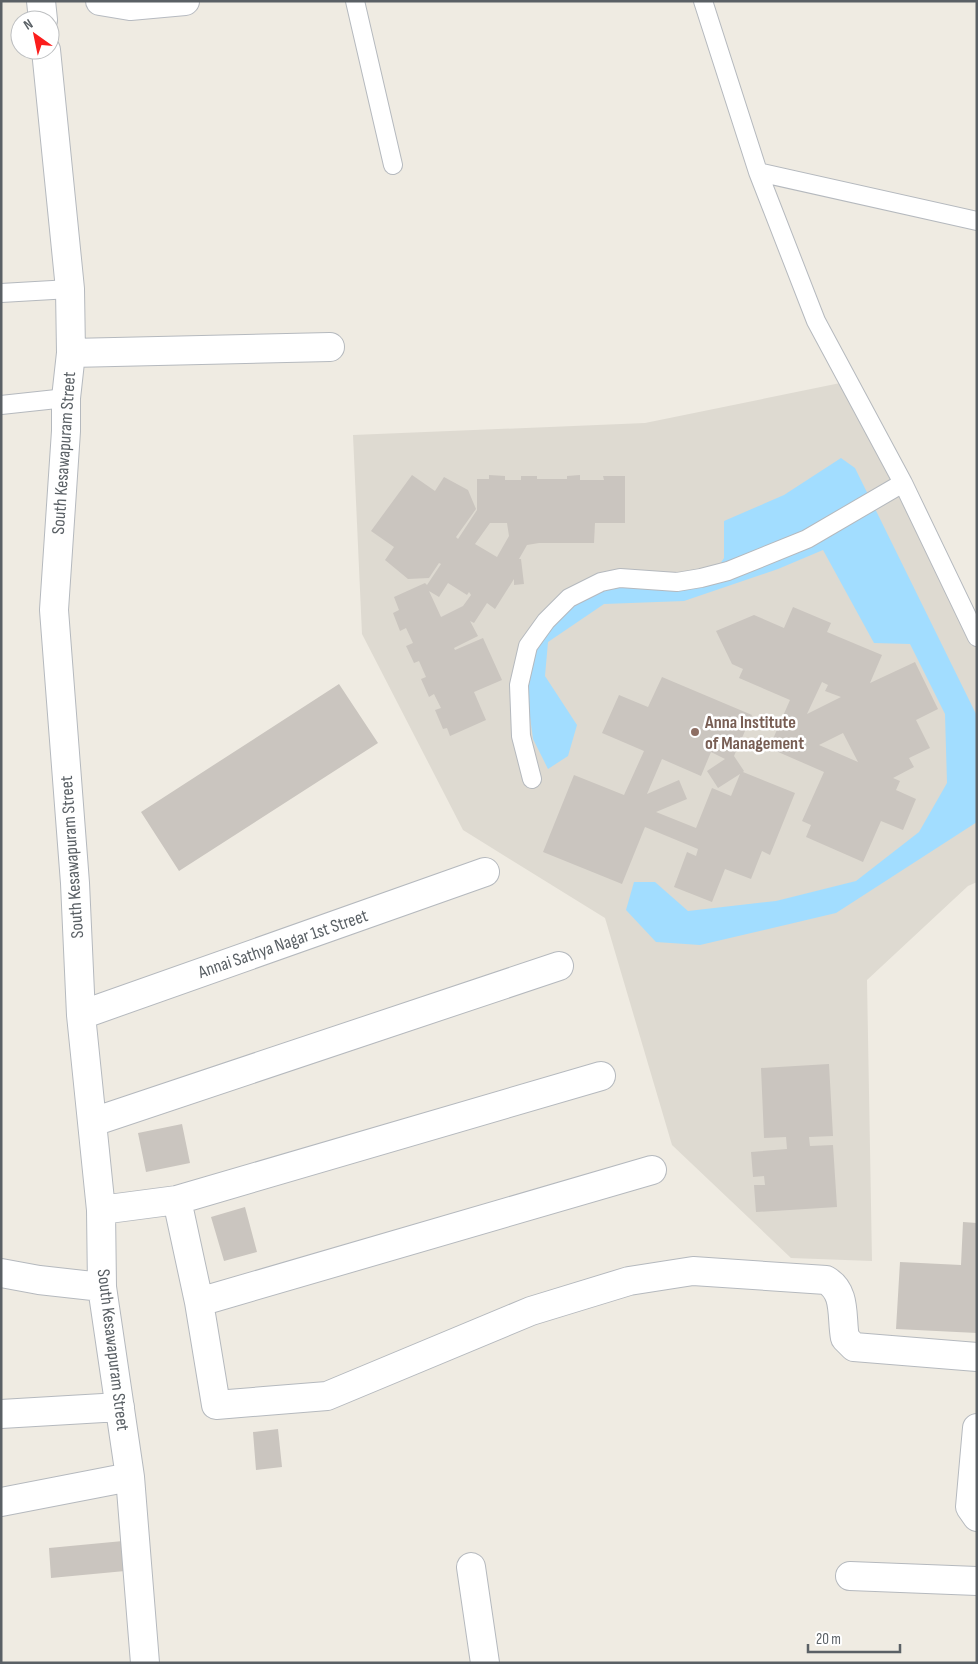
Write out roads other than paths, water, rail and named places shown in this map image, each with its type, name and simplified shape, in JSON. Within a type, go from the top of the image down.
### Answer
[{"type":"street","points":[[100,1],[130,6],[185,1]]},
{"type":"street","name":"South Kesawapuram Street","points":[[47,60],[70,289],[71,353],[66,398],[66,431],[54,610],[75,883],[81,1015],[101,1210],[102,1287],[130,1477],[146,1663]]},
{"type":"street","points":[[71,353],[330,346]]},
{"type":"street","name":"Annai Sathya Nagar 1st Street","points":[[81,1015],[485,872]]},
{"type":"street","points":[[93,1122],[559,966]]},
{"type":"street","points":[[101,1210],[177,1200],[601,1076]]},
{"type":"street","points":[[199,1302],[652,1170]]},
{"type":"street","points":[[177,1200],[199,1302],[216,1405],[328,1396],[531,1311],[629,1281],[693,1271],[826,1280],[833,1284],[838,1292],[842,1302],[845,1338],[854,1347],[977,1357]]},
{"type":"street","points":[[1,1273],[39,1280],[102,1287]]},
{"type":"street","points":[[1,1414],[120,1407]]},
{"type":"street","points":[[977,1428],[974,1484],[970,1507],[977,1517]]},
{"type":"street","points":[[1,1502],[130,1477]]},
{"type":"street","points":[[471,1567],[485,1663]]},
{"type":"street","points":[[850,1576],[977,1581]]},
{"type":"lane","points":[[355,1],[394,165]]},
{"type":"lane","points":[[703,1],[758,172],[816,321],[903,483],[977,636]]},
{"type":"lane","points":[[758,172],[977,221]]},
{"type":"lane","points":[[1,293],[70,289]]},
{"type":"lane","points":[[1,405],[66,398]]},
{"type":"lane","points":[[532,779],[521,736],[519,684],[528,646],[546,621],[569,598],[601,582],[620,578],[677,582],[728,571],[807,539],[903,483]]},
{"type":"water","points":[[841,458],[855,468],[977,716],[977,822],[836,913],[700,945],[656,942],[626,910],[634,882],[655,882],[688,911],[776,901],[856,881],[919,832],[947,783],[945,714],[910,644],[874,643],[823,550],[778,569],[684,601],[604,604],[548,642],[545,676],[577,725],[568,756],[548,769],[533,739],[528,702],[528,654],[551,621],[584,598],[625,584],[706,585],[724,558],[724,521],[784,495]]},
{"type":"place","name":"Anna Institute of Management","points":[[695,732]]}]
